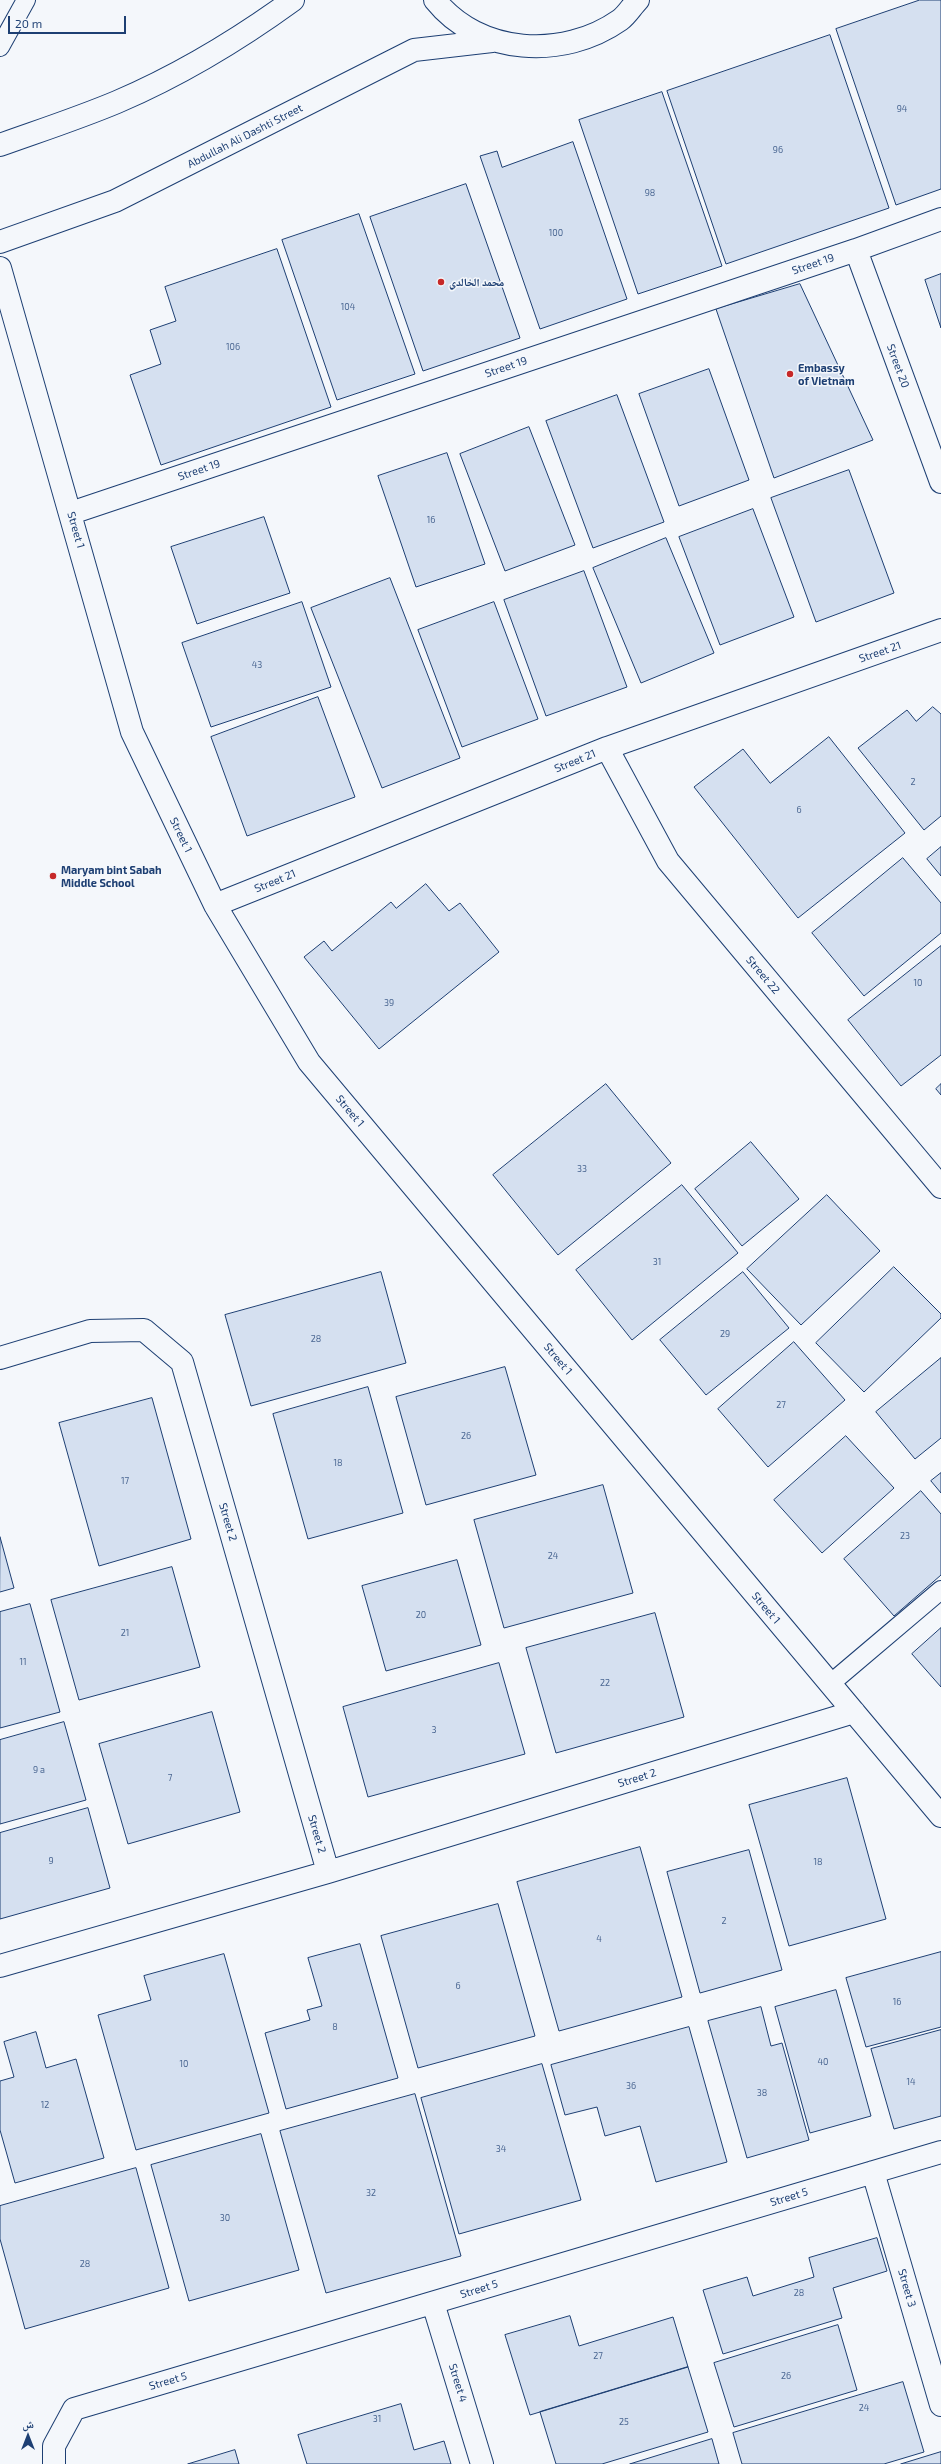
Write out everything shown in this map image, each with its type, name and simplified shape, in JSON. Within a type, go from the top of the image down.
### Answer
[{"type":"street","points":[[0,145],[117,101],[194,64],[247,34],[293,0]]},
{"type":"street","points":[[435,0],[447,15],[492,41],[544,48],[584,39],[654,0]]},
{"type":"street","points":[[620,20],[638,0]]},
{"type":"street","name":"Abdullah Ali Dashti Street","points":[[0,242],[115,201],[414,50],[492,41]]},
{"type":"street","name":"Street 19","points":[[71,514],[856,250],[941,218]]},
{"type":"street","name":"Street 20","points":[[856,250],[941,482]]},
{"type":"street","name":"Street 1","points":[[0,268],[132,732],[215,905],[309,1062],[941,1816]]},
{"type":"street","name":"Street 21","points":[[215,905],[607,748],[941,630]]},
{"type":"street","name":"Street 22","points":[[607,748],[668,861],[941,1187]]},
{"type":"street","name":"Street 2","points":[[0,1358],[90,1331],[144,1330],[182,1362],[328,1872]]},
{"type":"street","name":"Street 2","points":[[0,1966],[328,1872],[854,1712]]},
{"type":"street","name":"Street 5","points":[[54,2464],[54,2446],[74,2409],[941,2152]]},
{"type":"street","name":"Street 3","points":[[873,2172],[941,2405]]},
{"type":"street","name":"Street 4","points":[[433,2303],[482,2464]]},
{"type":"lane","points":[[0,47],[26,0]]},
{"type":"lane","points":[[830,1684],[941,1590]]},
{"type":"building","points":[[920,0],[941,0],[941,189],[896,205],[836,29]]},
{"type":"building","points":[[830,35],[889,208],[726,264],[667,91]]},
{"type":"building","points":[[662,92],[722,266],[638,294],[579,120]]},
{"type":"building","points":[[573,142],[627,299],[540,329],[480,156],[497,151],[502,167]]},
{"type":"building","points":[[466,184],[520,338],[423,371],[370,217]]},
{"type":"building","points":[[359,214],[415,374],[337,400],[282,240]]},
{"type":"building","points":[[277,249],[331,407],[161,465],[130,375],[161,364],[150,330],[176,321],[165,287]]},
{"type":"building","points":[[941,274],[941,328],[925,280]]},
{"type":"building","name":"Embassy of Vietnam","points":[[800,284],[873,440],[774,478],[716,309]]},
{"type":"building","points":[[709,369],[749,480],[679,506],[639,394]]},
{"type":"building","points":[[617,395],[664,522],[593,548],[546,421]]},
{"type":"building","points":[[529,427],[575,545],[505,571],[460,454]]},
{"type":"building","points":[[447,453],[485,564],[416,587],[378,476]]},
{"type":"building","points":[[849,470],[894,593],[816,622],[771,498]]},
{"type":"building","points":[[753,509],[794,617],[720,645],[679,537]]},
{"type":"building","points":[[264,517],[290,593],[197,624],[171,547]]},
{"type":"building","points":[[666,538],[714,653],[641,683],[593,568]]},
{"type":"building","points":[[584,571],[627,687],[546,716],[504,600]]},
{"type":"building","points":[[390,578],[460,758],[382,788],[311,608]]},
{"type":"building","points":[[302,602],[331,687],[211,727],[182,643]]},
{"type":"building","points":[[494,602],[538,719],[462,747],[418,630]]},
{"type":"building","points":[[318,697],[355,797],[247,836],[211,737]]},
{"type":"building","points":[[933,707],[941,714],[941,816],[924,830],[858,748],[907,710],[916,721]]},
{"type":"building","points":[[829,737],[905,833],[798,918],[694,787],[743,749],[770,783]]},
{"type":"building","points":[[941,847],[941,876],[927,859]]},
{"type":"building","points":[[903,858],[941,903],[941,933],[864,996],[812,933]]},
{"type":"building","points":[[426,884],[449,911],[460,903],[499,952],[379,1049],[304,957],[324,941],[332,951],[391,902],[396,908]]},
{"type":"building","points":[[941,946],[941,1055],[901,1086],[848,1020]]},
{"type":"building","points":[[606,1084],[671,1163],[558,1255],[493,1175]]},
{"type":"building","points":[[941,1084],[941,1095],[936,1089]]},
{"type":"building","points":[[751,1142],[799,1199],[742,1246],[695,1189]]},
{"type":"building","points":[[682,1185],[738,1253],[632,1340],[576,1270]]},
{"type":"building","points":[[827,1195],[880,1251],[801,1325],[747,1269]]},
{"type":"building","points":[[894,1267],[941,1314],[941,1318],[864,1392],[816,1343]]},
{"type":"building","points":[[381,1272],[406,1363],[251,1406],[225,1315]]},
{"type":"building","points":[[743,1272],[789,1328],[706,1395],[660,1340]]},
{"type":"building","points":[[794,1342],[845,1400],[768,1467],[718,1409]]},
{"type":"building","points":[[941,1358],[941,1438],[915,1459],[876,1412]]},
{"type":"building","points":[[505,1367],[536,1475],[426,1505],[396,1397]]},
{"type":"building","points":[[368,1387],[403,1513],[308,1539],[273,1414]]},
{"type":"building","points":[[152,1398],[191,1539],[99,1566],[59,1423]]},
{"type":"building","points":[[846,1436],[894,1488],[822,1553],[774,1500]]},
{"type":"building","points":[[941,1473],[941,1493],[931,1481]]},
{"type":"building","points":[[603,1485],[633,1593],[504,1628],[474,1520]]},
{"type":"building","points":[[921,1491],[941,1514],[941,1575],[894,1616],[844,1559]]},
{"type":"building","points":[[0,1537],[14,1588],[0,1592]]},
{"type":"building","points":[[457,1560],[481,1645],[386,1671],[362,1586]]},
{"type":"building","points":[[172,1567],[200,1667],[79,1700],[51,1600]]},
{"type":"building","points":[[30,1604],[60,1712],[0,1728],[0,1612]]},
{"type":"building","points":[[655,1613],[684,1717],[556,1753],[526,1648]]},
{"type":"building","points":[[941,1628],[941,1687],[912,1654]]},
{"type":"building","points":[[499,1663],[525,1754],[368,1797],[343,1707]]},
{"type":"building","points":[[212,1712],[240,1812],[128,1844],[99,1744]]},
{"type":"building","points":[[64,1722],[86,1800],[0,1824],[0,1740]]},
{"type":"building","points":[[847,1778],[886,1919],[789,1946],[749,1805]]},
{"type":"building","points":[[88,1808],[110,1888],[0,1919],[0,1833]]},
{"type":"building","points":[[640,1847],[682,1997],[559,2031],[517,1882]]},
{"type":"building","points":[[749,1850],[782,1970],[700,1993],[667,1872]]},
{"type":"building","points":[[498,1904],[535,2036],[418,2068],[381,1936]]},
{"type":"building","points":[[360,1944],[398,2078],[286,2109],[265,2033],[310,2020],[307,2010],[322,2006],[308,1958]]},
{"type":"building","points":[[941,1952],[941,2027],[866,2047],[846,1978]]},
{"type":"building","points":[[224,1954],[269,2113],[136,2150],[98,2015],[151,2000],[144,1976]]},
{"type":"building","points":[[836,1990],[871,2116],[810,2133],[775,2007]]},
{"type":"building","points":[[761,2007],[771,2046],[782,2043],[809,2140],[747,2158],[708,2021]]},
{"type":"building","points":[[689,2027],[727,2162],[656,2182],[640,2126],[605,2136],[597,2107],[565,2115],[551,2065]]},
{"type":"building","points":[[941,2030],[941,2116],[894,2129],[871,2049]]},
{"type":"building","points":[[36,2032],[46,2068],[76,2059],[104,2158],[15,2183],[0,2130],[0,2081],[14,2077],[4,2042]]},
{"type":"building","points":[[542,2064],[581,2200],[459,2234],[421,2098]]},
{"type":"building","points":[[415,2094],[461,2256],[326,2293],[280,2131]]},
{"type":"building","points":[[261,2134],[299,2270],[189,2301],[151,2165]]},
{"type":"building","points":[[136,2168],[169,2288],[25,2329],[0,2239],[0,2206]]},
{"type":"building","points":[[877,2238],[887,2271],[833,2288],[842,2318],[723,2354],[703,2290],[747,2277],[753,2296],[814,2277],[809,2258]]},
{"type":"building","points":[[570,2316],[579,2346],[673,2317],[688,2367],[530,2415],[505,2335]]},
{"type":"building","points":[[838,2325],[857,2390],[734,2427],[714,2363]]},
{"type":"building","points":[[688,2367],[708,2432],[602,2464],[556,2464],[540,2412]]},
{"type":"building","points":[[903,2382],[924,2452],[884,2464],[742,2464],[733,2433]]},
{"type":"building","points":[[401,2404],[414,2450],[444,2441],[451,2464],[307,2464],[298,2435]]},
{"type":"building","points":[[712,2439],[719,2464],[630,2464]]},
{"type":"building","points":[[235,2450],[239,2464],[188,2464]]},
{"type":"building","points":[[941,2452],[941,2464],[901,2464]]},
{"type":"place","name":"محمد الخالدي","points":[[441,282]]},
{"type":"place","name":"Embassy of Vietnam","points":[[790,374]]},
{"type":"place","name":"Maryam bint Sabah Middle School","points":[[53,876]]}]
